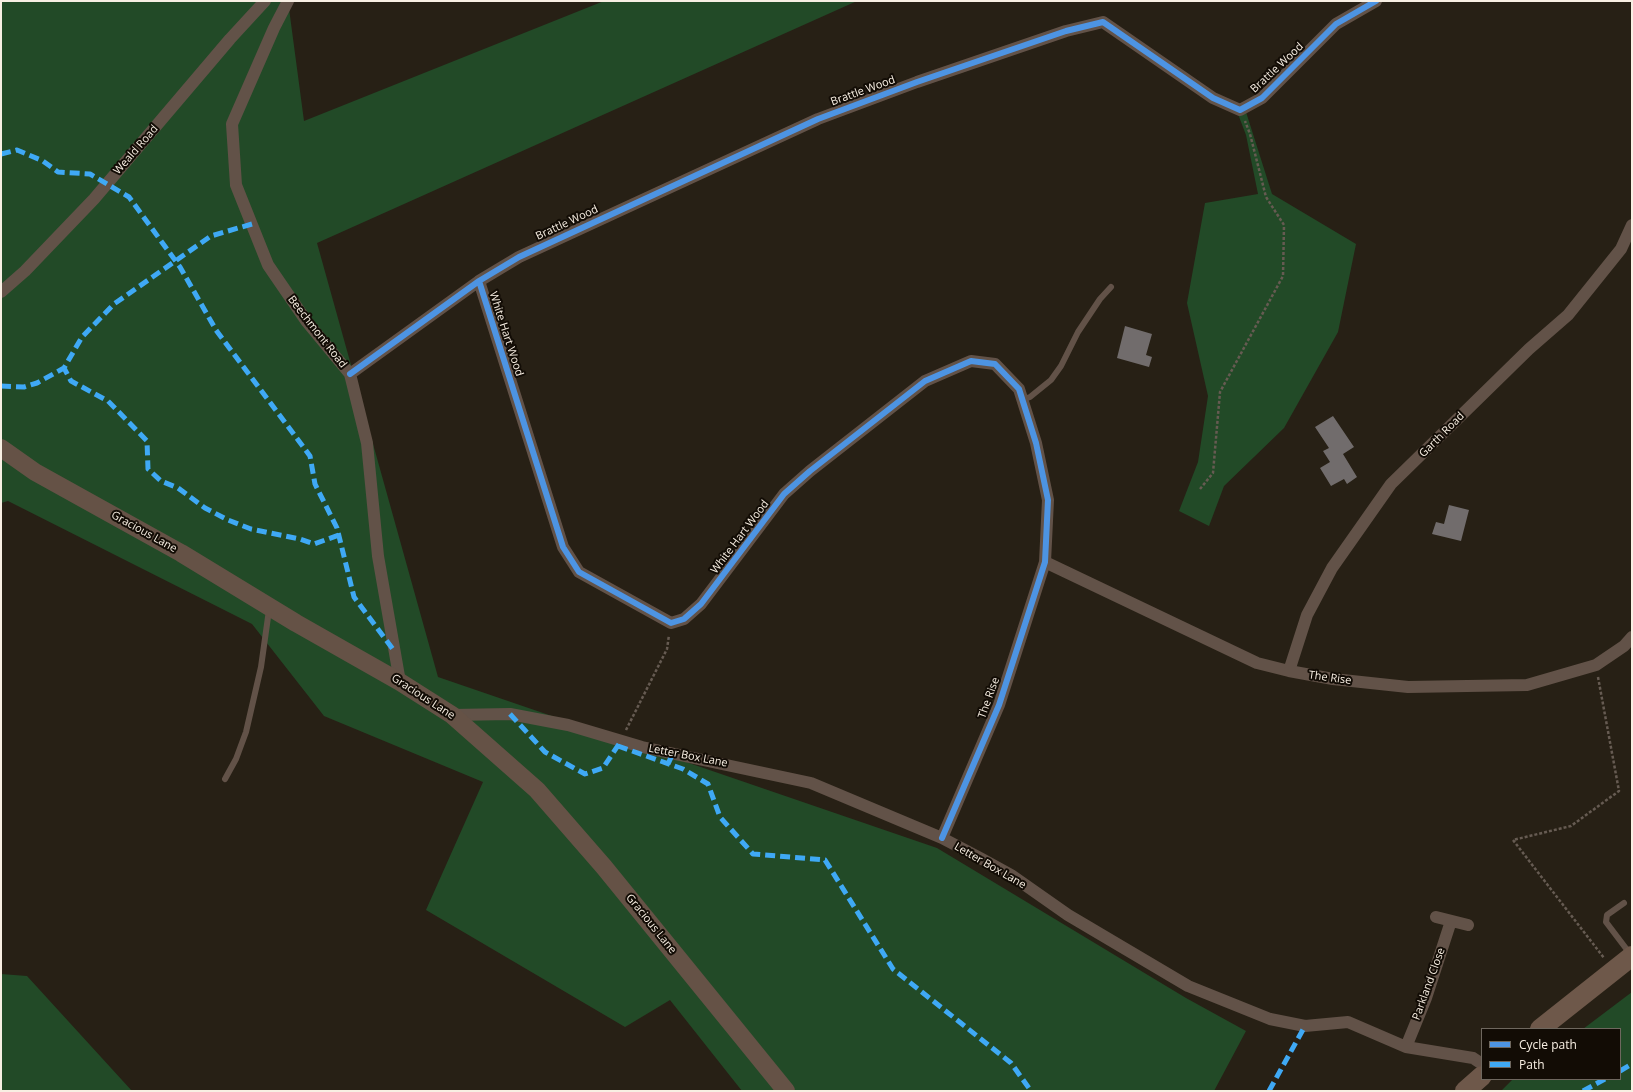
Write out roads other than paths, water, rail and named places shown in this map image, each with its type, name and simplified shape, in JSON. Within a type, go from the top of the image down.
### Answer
[{"type":"main road","points":[[1541,1028],[1632,956]]},
{"type":"main road","points":[[1465,1091],[1481,1077]]},
{"type":"street","name":"Weald Road","points":[[1,292],[25,271],[94,199],[230,39],[265,1]]},
{"type":"street","name":"Beechmont Road","points":[[288,1],[274,28],[232,124],[236,185],[268,265],[307,322],[350,374],[367,443],[378,556],[400,682]]},
{"type":"street","name":"Brattle Wood","points":[[350,374],[479,281],[519,257],[818,119],[917,82],[1059,33],[1103,22],[1213,98],[1240,110],[1262,98],[1336,24],[1376,1]]},
{"type":"street","name":"Garth Road","points":[[1289,671],[1307,615],[1332,568],[1391,484],[1529,349],[1568,315],[1621,249],[1632,225]]},
{"type":"street","name":"White Hart Wood","points":[[479,281],[563,547],[579,572],[671,623],[684,619],[700,604],[784,494],[810,471],[925,381],[971,362],[995,364],[1019,389],[1036,443],[1048,500],[1045,562]]},
{"type":"street","name":"Gracious Lane","points":[[1,448],[35,472],[181,553],[400,682],[452,715],[537,790],[604,867],[786,1091]]},
{"type":"street","name":"The Rise","points":[[942,838],[999,705],[1045,562],[1258,663],[1289,671],[1333,679],[1408,686],[1527,685],[1596,665],[1624,646],[1632,637]]},
{"type":"street","name":"Letter Box Lane","points":[[452,715],[510,714],[568,725],[642,747],[811,783],[942,838],[1011,875],[1068,915],[1188,986],[1270,1019],[1305,1026],[1348,1022],[1406,1047],[1473,1058],[1481,1063]]},
{"type":"street","points":[[1436,916],[1468,926]]},
{"type":"street","name":"Parkland Close","points":[[1406,1047],[1426,998],[1451,921]]},
{"type":"lane","points":[[1022,400],[1030,397],[1051,380],[1061,366],[1083,325],[1100,299],[1111,287]]},
{"type":"lane","points":[[225,780],[236,759],[246,732],[261,667],[269,606]]},
{"type":"lane","points":[[1624,903],[1607,915],[1606,922],[1632,956]]}]
